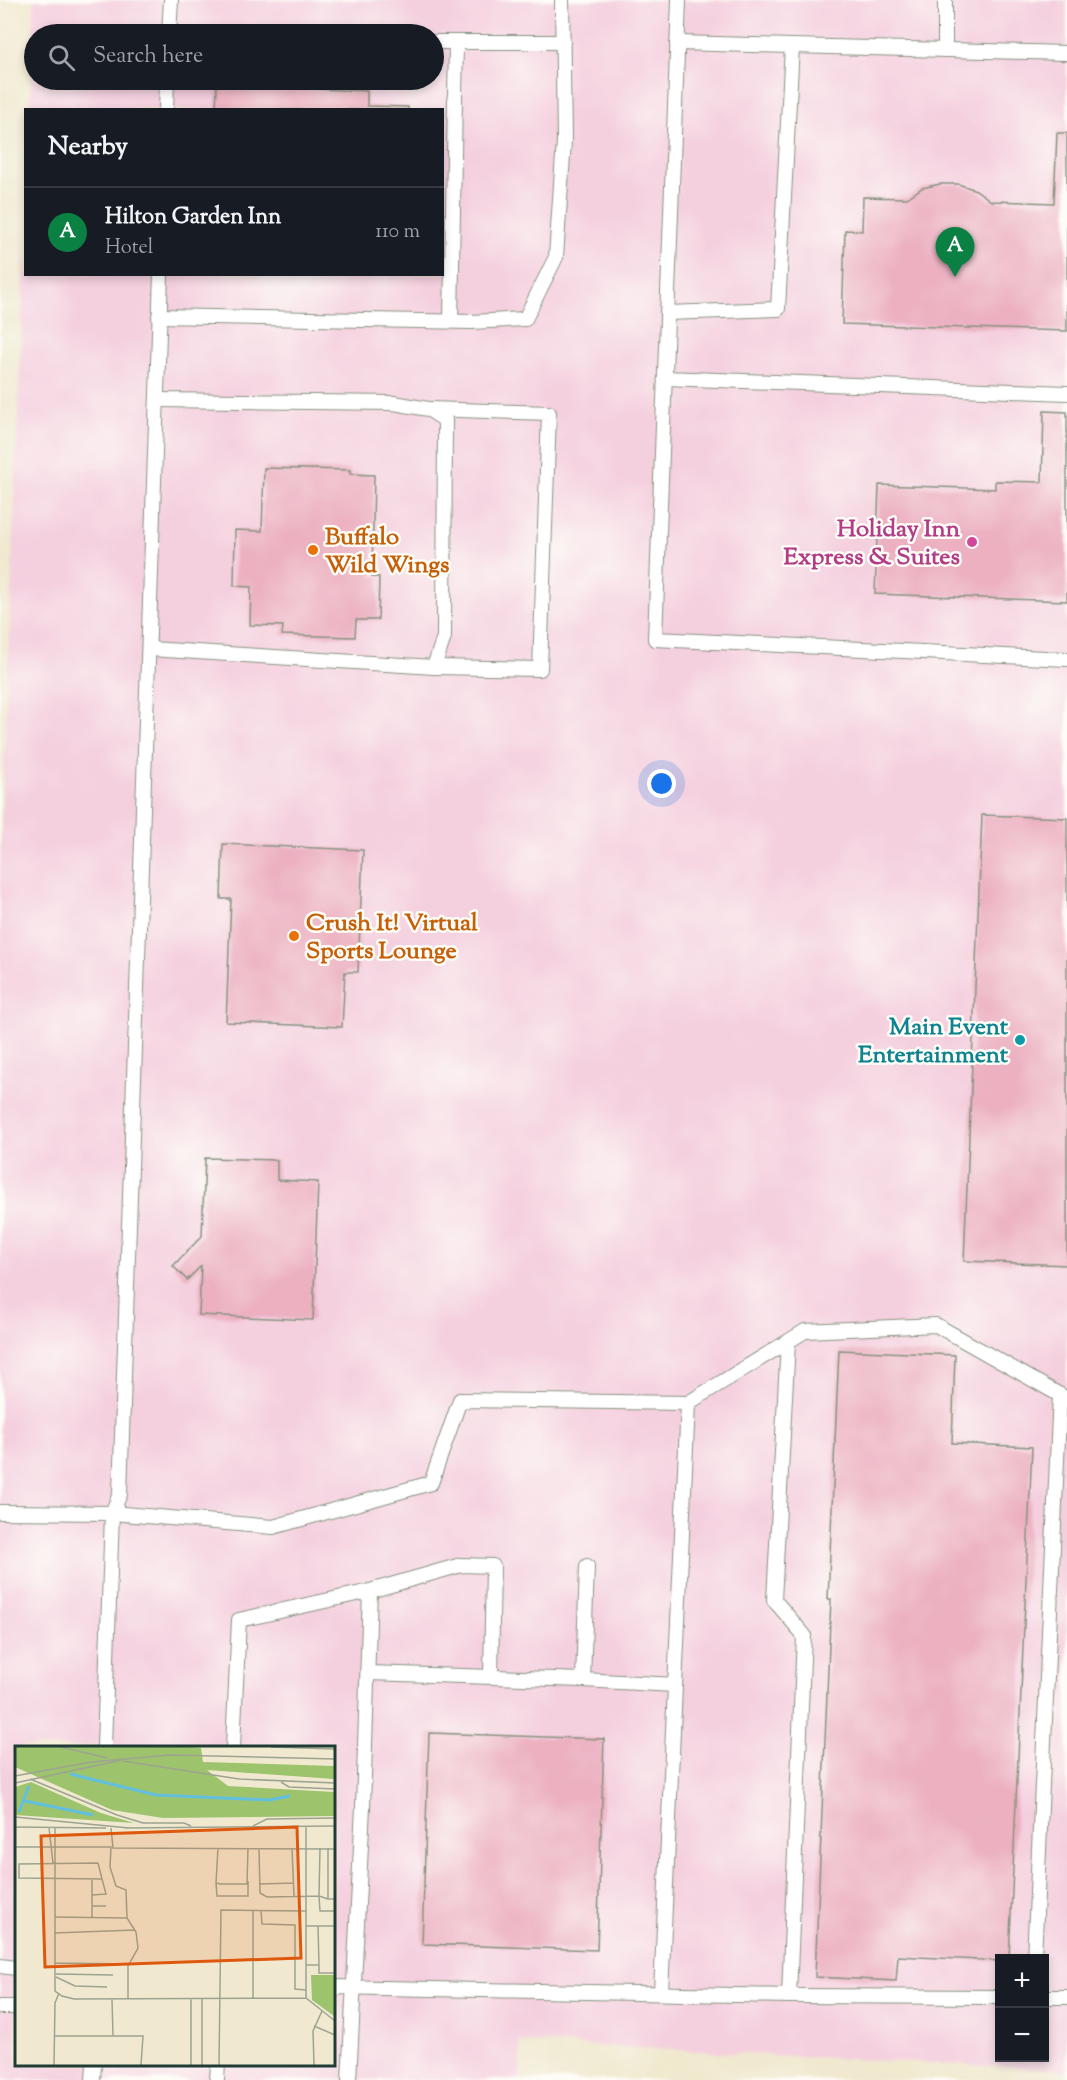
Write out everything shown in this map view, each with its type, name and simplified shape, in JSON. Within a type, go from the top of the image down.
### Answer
[{"type":"lane","points":[[170,24],[171,0]]},
{"type":"lane","points":[[159,316],[451,321],[525,318],[556,257],[564,141],[562,0]]},
{"type":"lane","points":[[679,0],[655,639],[1067,659]]},
{"type":"lane","points":[[945,0],[945,50]]},
{"type":"lane","points":[[444,42],[563,42]]},
{"type":"lane","points":[[451,321],[456,42]]},
{"type":"lane","points":[[677,43],[1067,53]]},
{"type":"lane","points":[[667,313],[778,309],[792,46]]},
{"type":"lane","points":[[166,108],[167,90]]},
{"type":"lane","points":[[104,1746],[112,1513],[120,1494],[161,276]]},
{"type":"lane","points":[[665,378],[1067,393]]},
{"type":"lane","points":[[150,649],[434,667],[540,669],[549,413],[428,409],[394,403],[157,400]]},
{"type":"lane","points":[[428,409],[445,420],[444,636],[434,667]]},
{"type":"lane","points":[[0,1512],[112,1513],[273,1527],[431,1483],[460,1400],[688,1403],[806,1331],[936,1325],[1064,1397],[1034,1954]]},
{"type":"lane","points":[[788,1342],[774,1600],[804,1635],[789,1996]]},
{"type":"lane","points":[[662,1993],[688,1403]]},
{"type":"lane","points":[[233,1746],[239,1620],[370,1591],[461,1565],[493,1566],[491,1676]]},
{"type":"lane","points":[[583,1680],[587,1566]]},
{"type":"lane","points":[[349,2080],[356,1987],[370,1591]]},
{"type":"lane","points":[[368,1673],[491,1676],[675,1685]]},
{"type":"lane","points":[[0,1966],[15,1968]]},
{"type":"lane","points":[[334,1987],[789,1996],[995,1997]]},
{"type":"lane","points":[[1049,1997],[1067,1997]]},
{"type":"lane","points":[[93,2080],[94,2065]]},
{"type":"lane","points":[[217,2080],[218,2065]]},
{"type":"shaded area","points":[[34,0],[1067,0],[1067,2070],[520,2042],[520,2080],[0,2080],[0,857],[24,261],[24,276],[444,276],[444,108],[30,108],[31,90],[444,90],[444,24],[33,24]]},
{"type":"building","points":[[217,90],[367,91],[367,106],[408,107],[408,108],[216,108]]},
{"type":"building","points":[[1057,133],[1067,133],[1067,331],[842,324],[845,230],[862,231],[863,197],[907,198],[922,188],[940,184],[958,184],[976,190],[991,201],[1054,203]]},
{"type":"building","name":"Holiday Inn Express & Suites","points":[[1044,411],[1067,412],[1067,601],[875,594],[879,485],[995,489],[995,481],[1042,482]]},
{"type":"building","points":[[264,468],[350,470],[350,474],[374,475],[372,577],[379,577],[378,620],[356,620],[355,637],[282,635],[283,626],[250,625],[251,587],[234,586],[235,530],[262,531]]},
{"type":"building","name":"Main Event Entertainment","points":[[982,815],[1067,818],[1067,1265],[964,1261]]},
{"type":"building","name":"Crush It! Virtual Sports Lounge","points":[[223,844],[363,850],[358,972],[345,972],[342,1027],[226,1022],[231,899],[221,899]]},
{"type":"building","points":[[205,1158],[277,1160],[277,1180],[318,1182],[313,1320],[199,1315],[201,1266],[187,1280],[173,1266],[202,1236]]},
{"type":"building","points":[[839,1350],[955,1355],[952,1443],[1032,1447],[1009,1954],[995,1954],[995,1961],[898,1956],[896,1981],[815,1977],[831,1599],[828,1599]]},
{"type":"building","points":[[429,1733],[604,1739],[597,1950],[422,1944]]},
{"type":"place","name":"Hilton Garden Inn","points":[[955,277]]},
{"type":"place","name":"Holiday Inn Express & Suites","points":[[972,542]]},
{"type":"place","name":"Buffalo Wild Wings","points":[[313,550]]},
{"type":"place","name":"Crush It! Virtual Sports Lounge","points":[[294,936]]},
{"type":"place","name":"Main Event Entertainment","points":[[1020,1040]]}]
